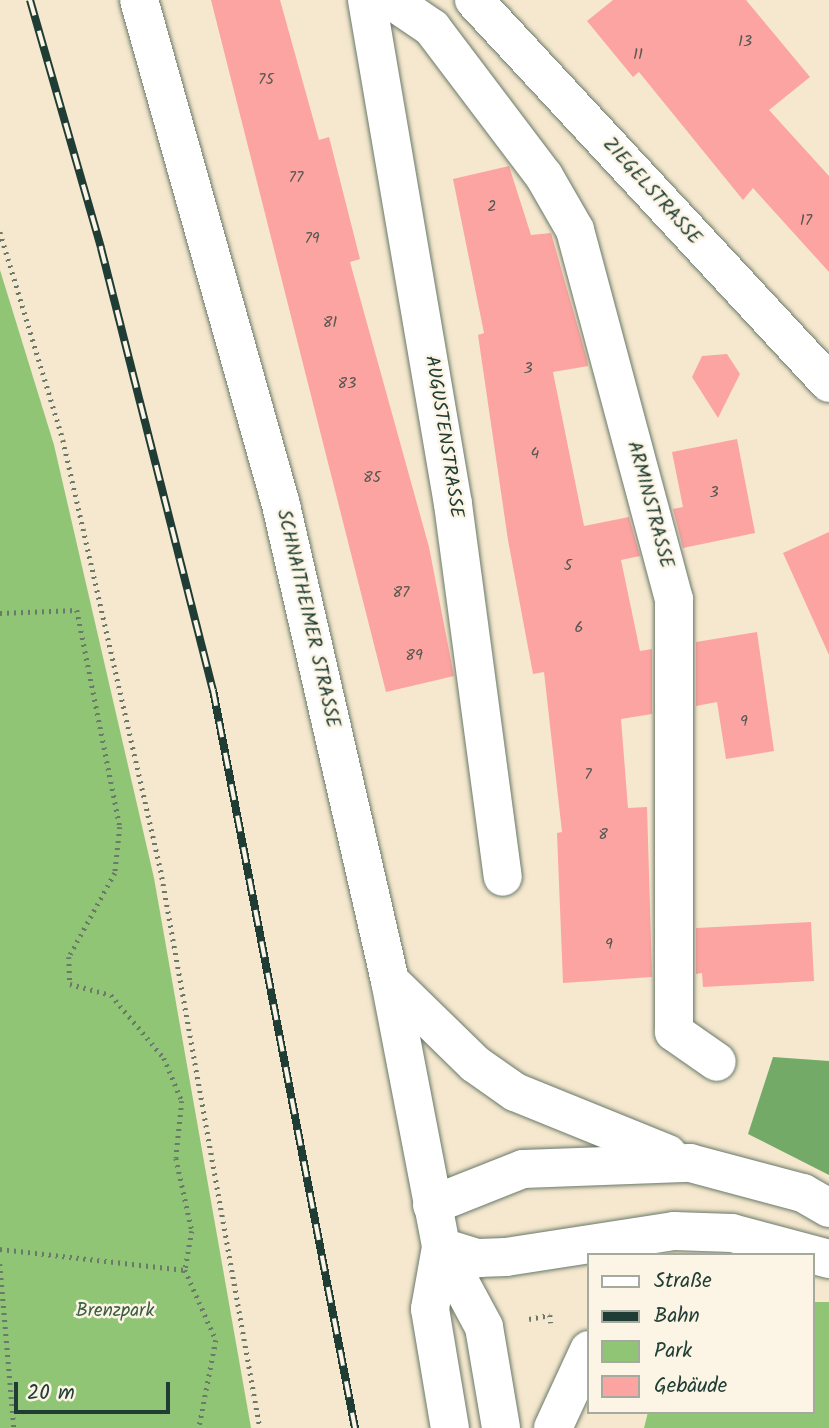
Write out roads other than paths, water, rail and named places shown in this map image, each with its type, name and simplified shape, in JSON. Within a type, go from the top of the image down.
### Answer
[{"type":"street","name":"SCHNAITHEIMER STRASSE","points":[[139,0],[281,505],[390,981],[440,1247],[431,1336],[450,1428]]},
{"type":"street","name":"AUGUSTENSTRASSE","points":[[367,0],[452,491],[503,877]]},
{"type":"street","name":"ARMINSTRASSE","points":[[391,0],[432,28],[544,176],[575,230],[674,599],[674,1032],[717,1062]]},
{"type":"street","name":"ZIEGELSTRASSE","points":[[474,0],[829,383]]},
{"type":"street","points":[[390,981],[475,1064],[515,1092],[690,1163],[803,1193],[829,1208]]},
{"type":"street","points":[[432,1205],[523,1169],[690,1163]]},
{"type":"street","points":[[440,1247],[478,1258],[506,1257],[674,1231],[732,1233],[807,1253]]},
{"type":"street","points":[[696,1253],[732,1233]]},
{"type":"street","name":"SCHNAITHEIMER STRASSE","points":[[440,1247],[484,1327],[501,1428]]},
{"type":"street","points":[[553,1428],[588,1352]]},
{"type":"railway","points":[[30,0],[101,248],[213,690],[355,1428]]},
{"type":"park label","name":"Brenzpark","points":[[115,1312]]}]
